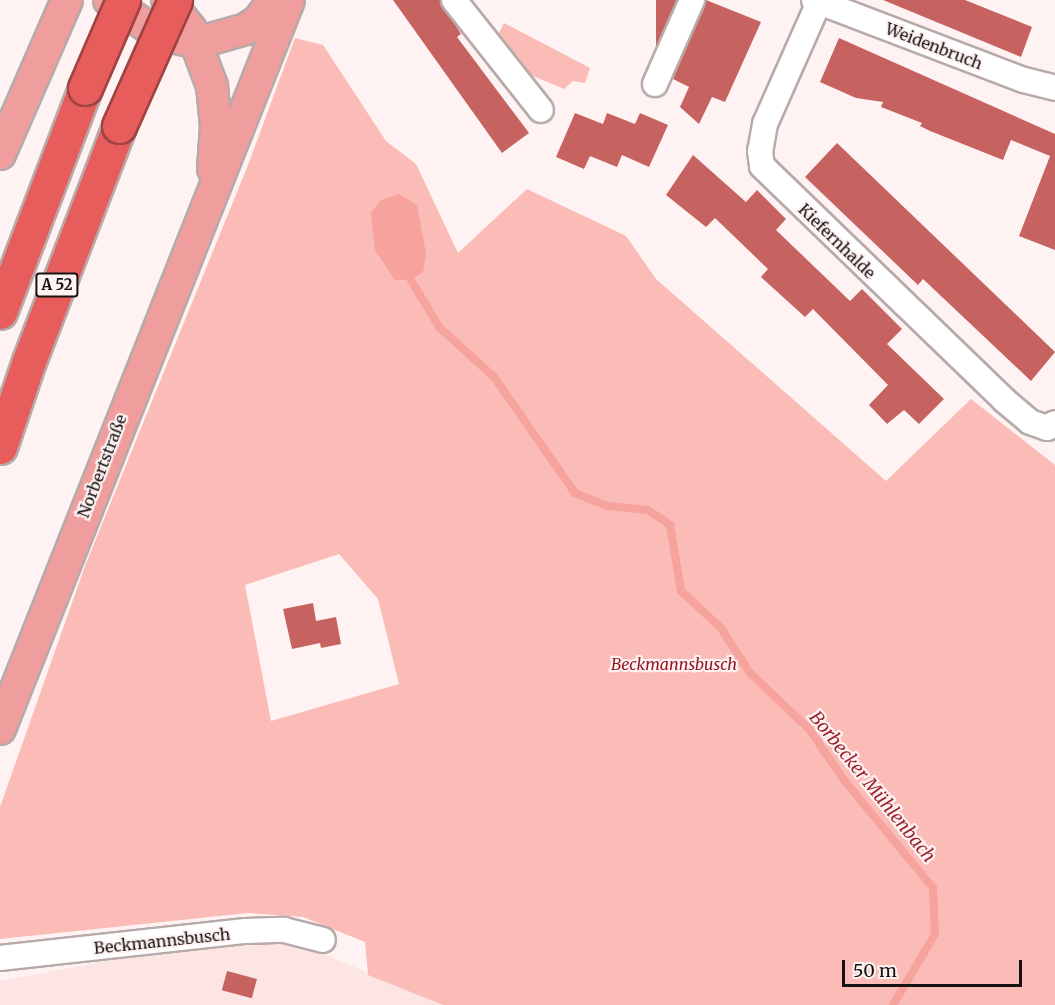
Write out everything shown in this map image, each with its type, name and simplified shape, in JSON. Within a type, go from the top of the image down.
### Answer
[{"type":"highway","name":"A 52","points":[[0,312],[85,88],[123,0]]},
{"type":"highway","name":"A 52","points":[[0,447],[29,361],[119,126],[175,0]]},
{"type":"main road","points":[[0,154],[67,0]]},
{"type":"main road","points":[[109,0],[158,34],[197,43],[246,29],[258,21],[274,0]]},
{"type":"main road","points":[[167,0],[184,18],[197,43],[212,86],[216,126],[205,204]]},
{"type":"main road","points":[[205,204],[263,74],[289,0]]},
{"type":"main road","name":"Norbertstraße","points":[[0,729],[205,204]]},
{"type":"street","points":[[454,0],[541,110]]},
{"type":"street","points":[[655,84],[692,0]]},
{"type":"street","name":"Weidenbruch","points":[[828,3],[1053,85]]},
{"type":"street","name":"Kiefernhalde","points":[[828,3],[765,124],[760,151],[762,166],[1004,400],[1030,422],[1051,426]]},
{"type":"street","name":"Beckmannsbusch","points":[[0,958],[246,931],[284,930],[323,940]]},
{"type":"shaded area","points":[[399,194],[417,205],[426,254],[423,272],[411,280],[395,280],[375,250],[371,213],[381,200]]},
{"type":"shaded area","points":[[292,940],[443,1005],[0,1005],[0,981],[165,950]]},
{"type":"green space","points":[[504,23],[590,68],[585,83],[573,81],[564,89],[526,73],[497,37]]},
{"type":"green space","name":"Beckmannsbusch","points":[[295,38],[323,45],[386,141],[416,164],[458,253],[527,189],[626,236],[656,279],[886,481],[971,399],[1055,465],[1055,1005],[443,1005],[368,975],[365,942],[303,917],[248,913],[0,939],[0,807],[85,566],[248,165]],"holes":[[[339,554],[378,599],[399,684],[271,721],[245,585]]]},
{"type":"building","points":[[393,0],[440,0],[461,34],[457,37],[529,133],[502,153]]},
{"type":"building","points":[[656,0],[676,0],[676,75],[656,75]]},
{"type":"building","points":[[706,0],[761,22],[725,102],[712,97],[699,124],[680,107],[689,87],[673,79]]},
{"type":"building","points":[[883,0],[965,0],[1032,27],[1021,57]]},
{"type":"building","points":[[839,38],[1055,134],[1055,250],[1019,236],[1050,156],[1011,140],[1003,160],[930,131],[920,126],[922,123],[881,107],[883,102],[856,98],[820,82]]},
{"type":"building","points":[[575,113],[603,124],[607,113],[635,124],[640,113],[668,125],[649,167],[622,155],[617,167],[590,156],[584,169],[556,157]]},
{"type":"building","points":[[837,143],[1055,352],[1031,381],[923,279],[918,285],[805,177]]},
{"type":"building","points":[[693,155],[746,202],[757,190],[786,219],[776,230],[850,301],[862,289],[902,329],[887,344],[944,399],[919,424],[904,410],[887,424],[869,405],[888,385],[813,309],[805,317],[761,277],[768,269],[715,218],[706,227],[666,195]]},
{"type":"building","points":[[313,603],[316,621],[336,617],[341,644],[321,648],[320,643],[292,649],[283,609]]},
{"type":"building","points":[[227,971],[257,979],[252,998],[222,990]]},
{"type":"waterway","name":"Borbecker Mühlenbach","points":[[411,280],[439,327],[494,377],[575,493],[608,506],[648,510],[670,525],[681,591],[721,628],[750,673],[809,729],[844,780],[933,888],[935,934],[893,1005]]}]
